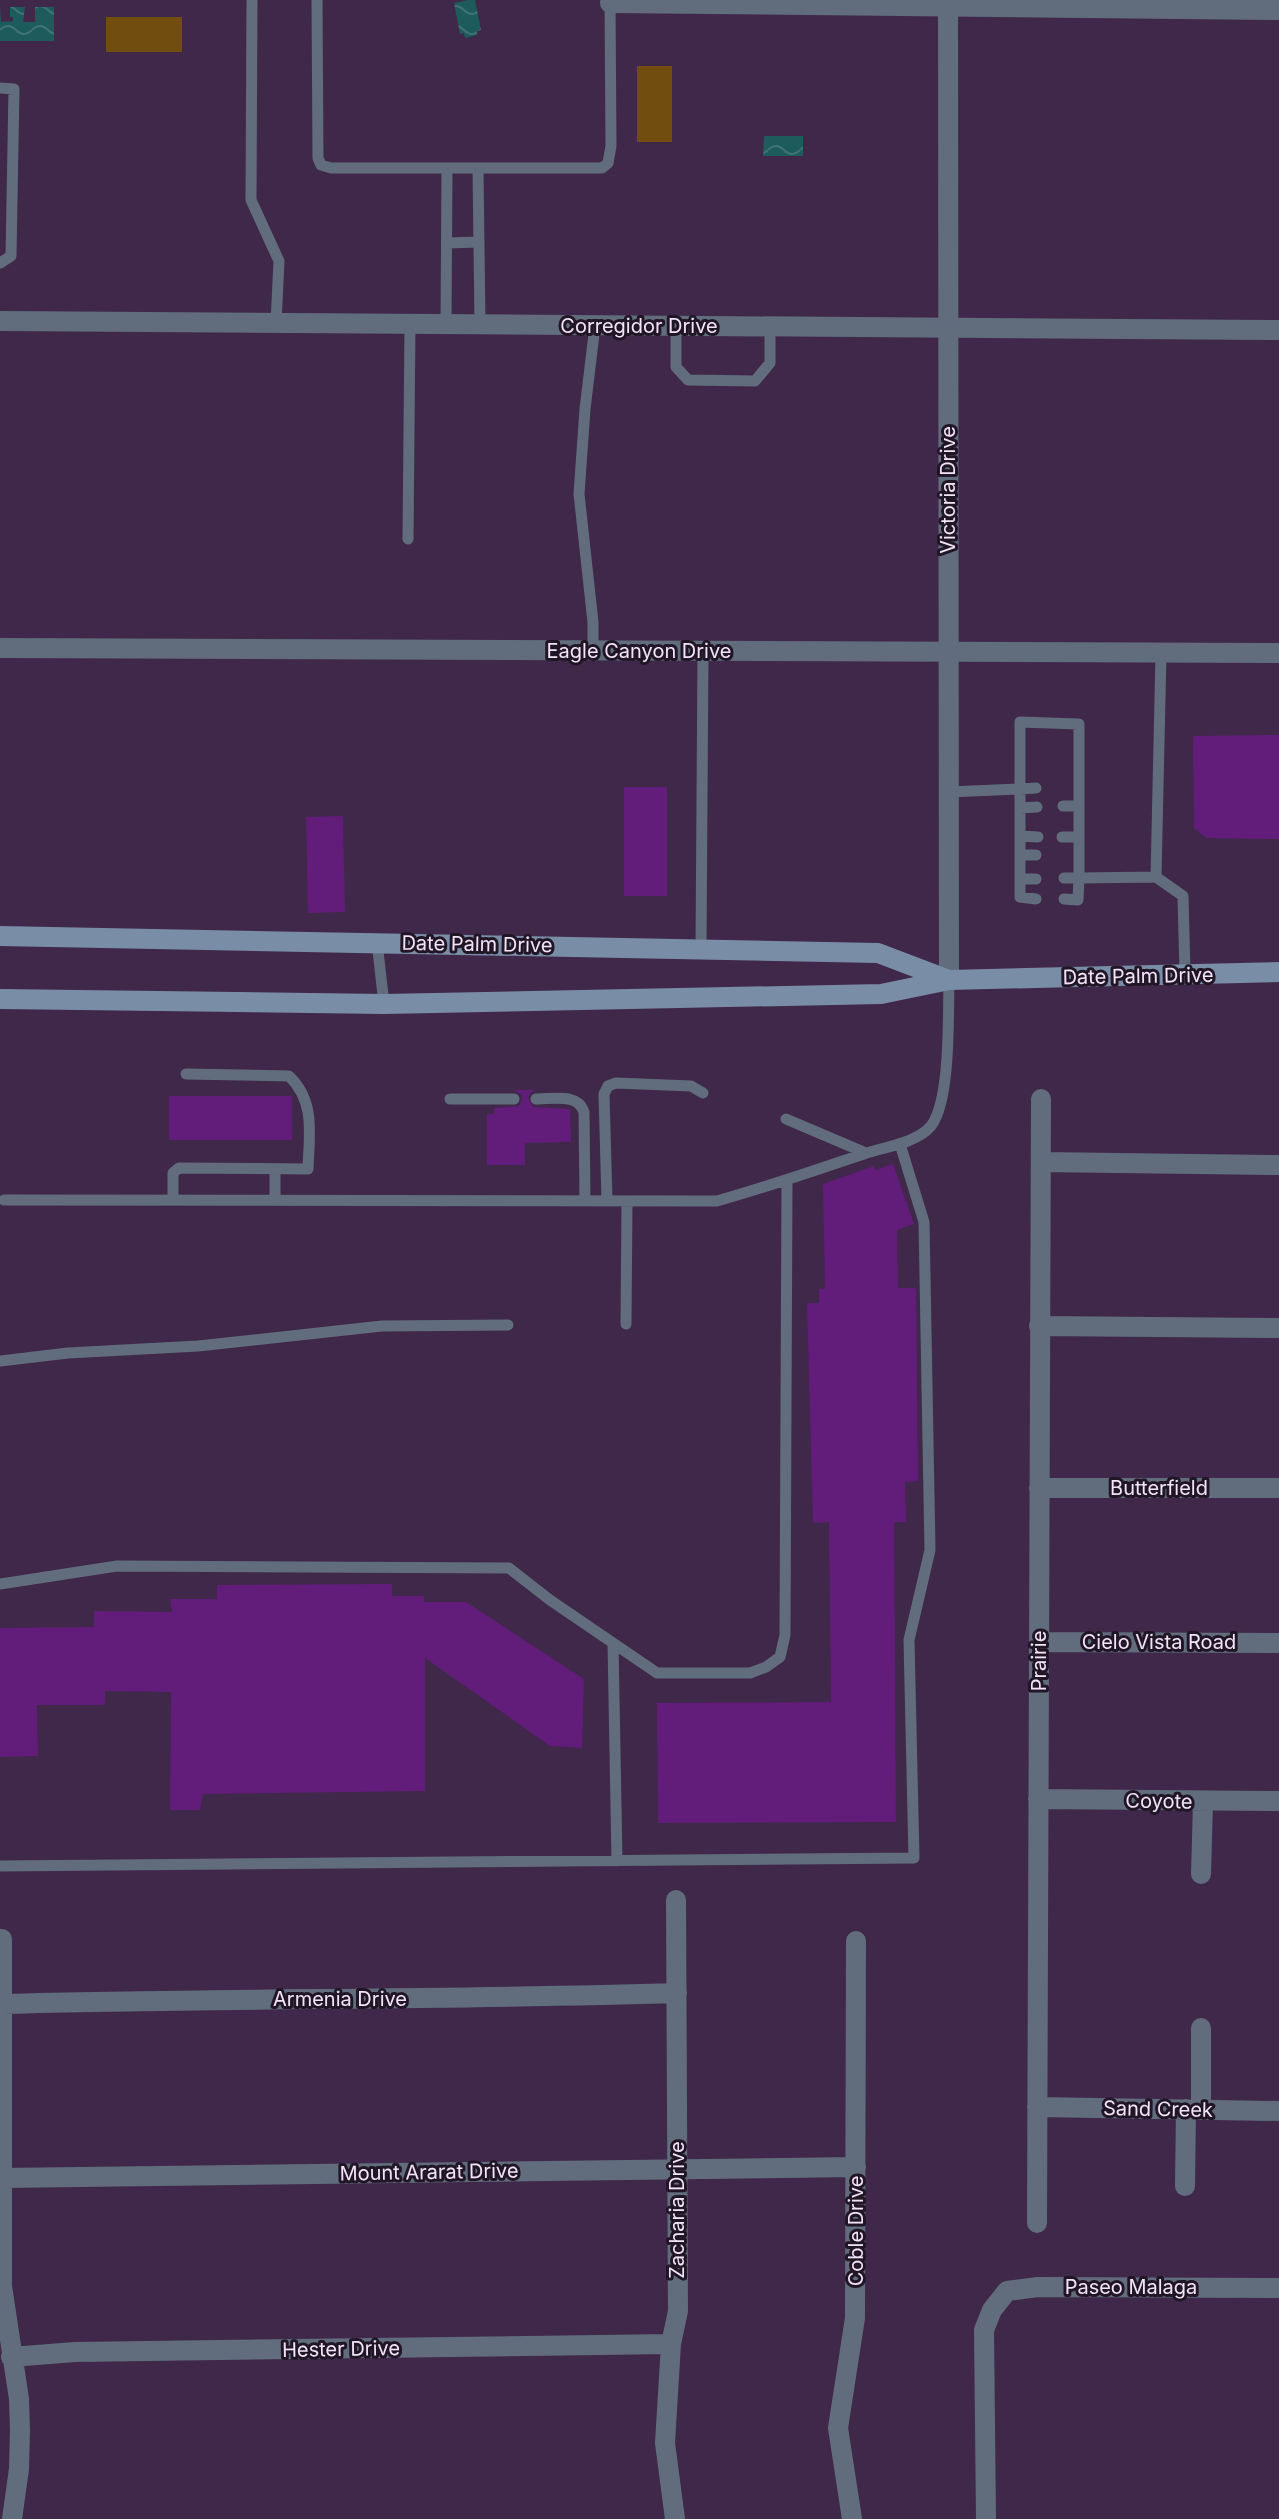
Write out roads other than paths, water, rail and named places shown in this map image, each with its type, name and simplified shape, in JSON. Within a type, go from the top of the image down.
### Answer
[{"type":"main road","name":"Date Palm Drive","points":[[0,936],[878,953],[949,980]]},
{"type":"main road","name":"Date Palm Drive","points":[[0,999],[384,1004],[881,994],[949,980],[1279,972]]},
{"type":"street","points":[[610,2],[1279,10]]},
{"type":"street","name":"Victoria Drive","points":[[948,4],[949,980]]},
{"type":"street","name":"Corregidor Drive","points":[[0,321],[1279,330]]},
{"type":"street","name":"Eagle Canyon Drive","points":[[0,648],[1279,653]]},
{"type":"street","name":"Prairie","points":[[1037,2223],[1041,1099]]},
{"type":"street","points":[[1041,1162],[1279,1165]]},
{"type":"street","points":[[1039,1326],[1279,1328]]},
{"type":"street","name":"Butterfield","points":[[1039,1488],[1279,1488]]},
{"type":"street","name":"Cielo Vista Road","points":[[1039,1642],[1279,1643]]},
{"type":"street","name":"Coyote","points":[[1038,1799],[1279,1801]]},
{"type":"street","points":[[1201,1874],[1203,1802]]},
{"type":"street","name":"Zacharia Drive","points":[[675,2519],[665,2443],[671,2344],[678,2311],[676,1900]]},
{"type":"street","points":[[1,1939],[2,2286],[19,2399],[20,2430],[19,2469],[12,2519]]},
{"type":"street","name":"Coble Drive","points":[[852,2519],[838,2428],[855,2318],[856,1941]]},
{"type":"street","name":"Armenia Drive","points":[[3,2004],[197,1999],[507,1999],[677,1993]]},
{"type":"street","points":[[1185,2186],[1201,2028]]},
{"type":"street","name":"Sand Creek","points":[[1037,2107],[1279,2111]]},
{"type":"street","name":"Mount Ararat Drive","points":[[2,2178],[856,2167]]},
{"type":"street","name":"Paseo Malaga","points":[[986,2519],[984,2330],[992,2310],[1007,2291],[1038,2287],[1279,2288]]},
{"type":"street","name":"Hester Drive","points":[[11,2357],[75,2352],[671,2344]]},
{"type":"lane","points":[[252,0],[251,200],[279,261],[276,323]]},
{"type":"lane","points":[[317,0],[318,158],[321,165],[331,168],[602,168],[608,163],[611,146],[610,2]]},
{"type":"lane","points":[[0,88],[14,89],[11,256],[0,263]]},
{"type":"lane","points":[[446,324],[447,168]]},
{"type":"lane","points":[[478,169],[480,324]]},
{"type":"lane","points":[[447,243],[478,242]]},
{"type":"lane","points":[[408,539],[410,324]]},
{"type":"lane","points":[[593,651],[593,622],[579,494],[595,326]]},
{"type":"lane","points":[[676,327],[676,367],[688,380],[755,381],[770,363],[770,327]]},
{"type":"lane","points":[[701,949],[703,651]]},
{"type":"lane","points":[[1156,877],[1161,653]]},
{"type":"lane","points":[[1036,899],[1020,897],[1020,722],[1079,724],[1078,900],[1064,899]]},
{"type":"lane","points":[[1063,787],[1079,786]]},
{"type":"lane","points":[[949,792],[1036,788]]},
{"type":"lane","points":[[1063,806],[1079,806]]},
{"type":"lane","points":[[1020,808],[1037,807]]},
{"type":"lane","points":[[1020,836],[1038,837]]},
{"type":"lane","points":[[1062,837],[1079,837]]},
{"type":"lane","points":[[1020,855],[1036,855]]},
{"type":"lane","points":[[1064,855],[1079,855]]},
{"type":"lane","points":[[1064,878],[1156,877],[1183,896],[1185,974]]},
{"type":"lane","points":[[1020,879],[1036,879]]},
{"type":"lane","points":[[377,942],[384,1004]]},
{"type":"lane","points":[[4,1200],[717,1201],[900,1144],[931,1126],[945,1081],[949,980]]},
{"type":"lane","points":[[173,1200],[173,1173],[179,1168],[308,1169],[309,1111],[302,1088],[289,1076],[186,1074]]},
{"type":"lane","points":[[607,1201],[604,1094],[608,1086],[616,1083],[691,1086],[703,1093]]},
{"type":"lane","points":[[450,1099],[514,1099]]},
{"type":"lane","points":[[536,1099],[575,1099],[581,1104],[584,1112],[585,1201]]},
{"type":"lane","points":[[786,1119],[866,1153]]},
{"type":"lane","points":[[0,1866],[914,1858],[909,1640],[930,1550],[924,1222],[900,1144]]},
{"type":"lane","points":[[275,1169],[275,1200]]},
{"type":"lane","points":[[0,1584],[117,1566],[509,1568],[657,1673],[750,1673],[766,1667],[780,1657],[785,1635],[787,1181]]},
{"type":"lane","points":[[626,1324],[627,1201]]},
{"type":"lane","points":[[0,1361],[68,1353],[198,1346],[382,1326],[508,1325]]},
{"type":"lane","points":[[613,1643],[617,1861]]},
{"type":"water","points":[[475,0],[481,30],[477,31],[477,35],[465,38],[464,33],[460,34],[454,3]]},
{"type":"water","points":[[0,7],[1,22],[13,21],[10,7],[25,7],[23,22],[35,22],[35,7],[54,7],[54,41],[0,41]]},
{"type":"water","points":[[764,136],[803,136],[803,156],[763,156]]}]
